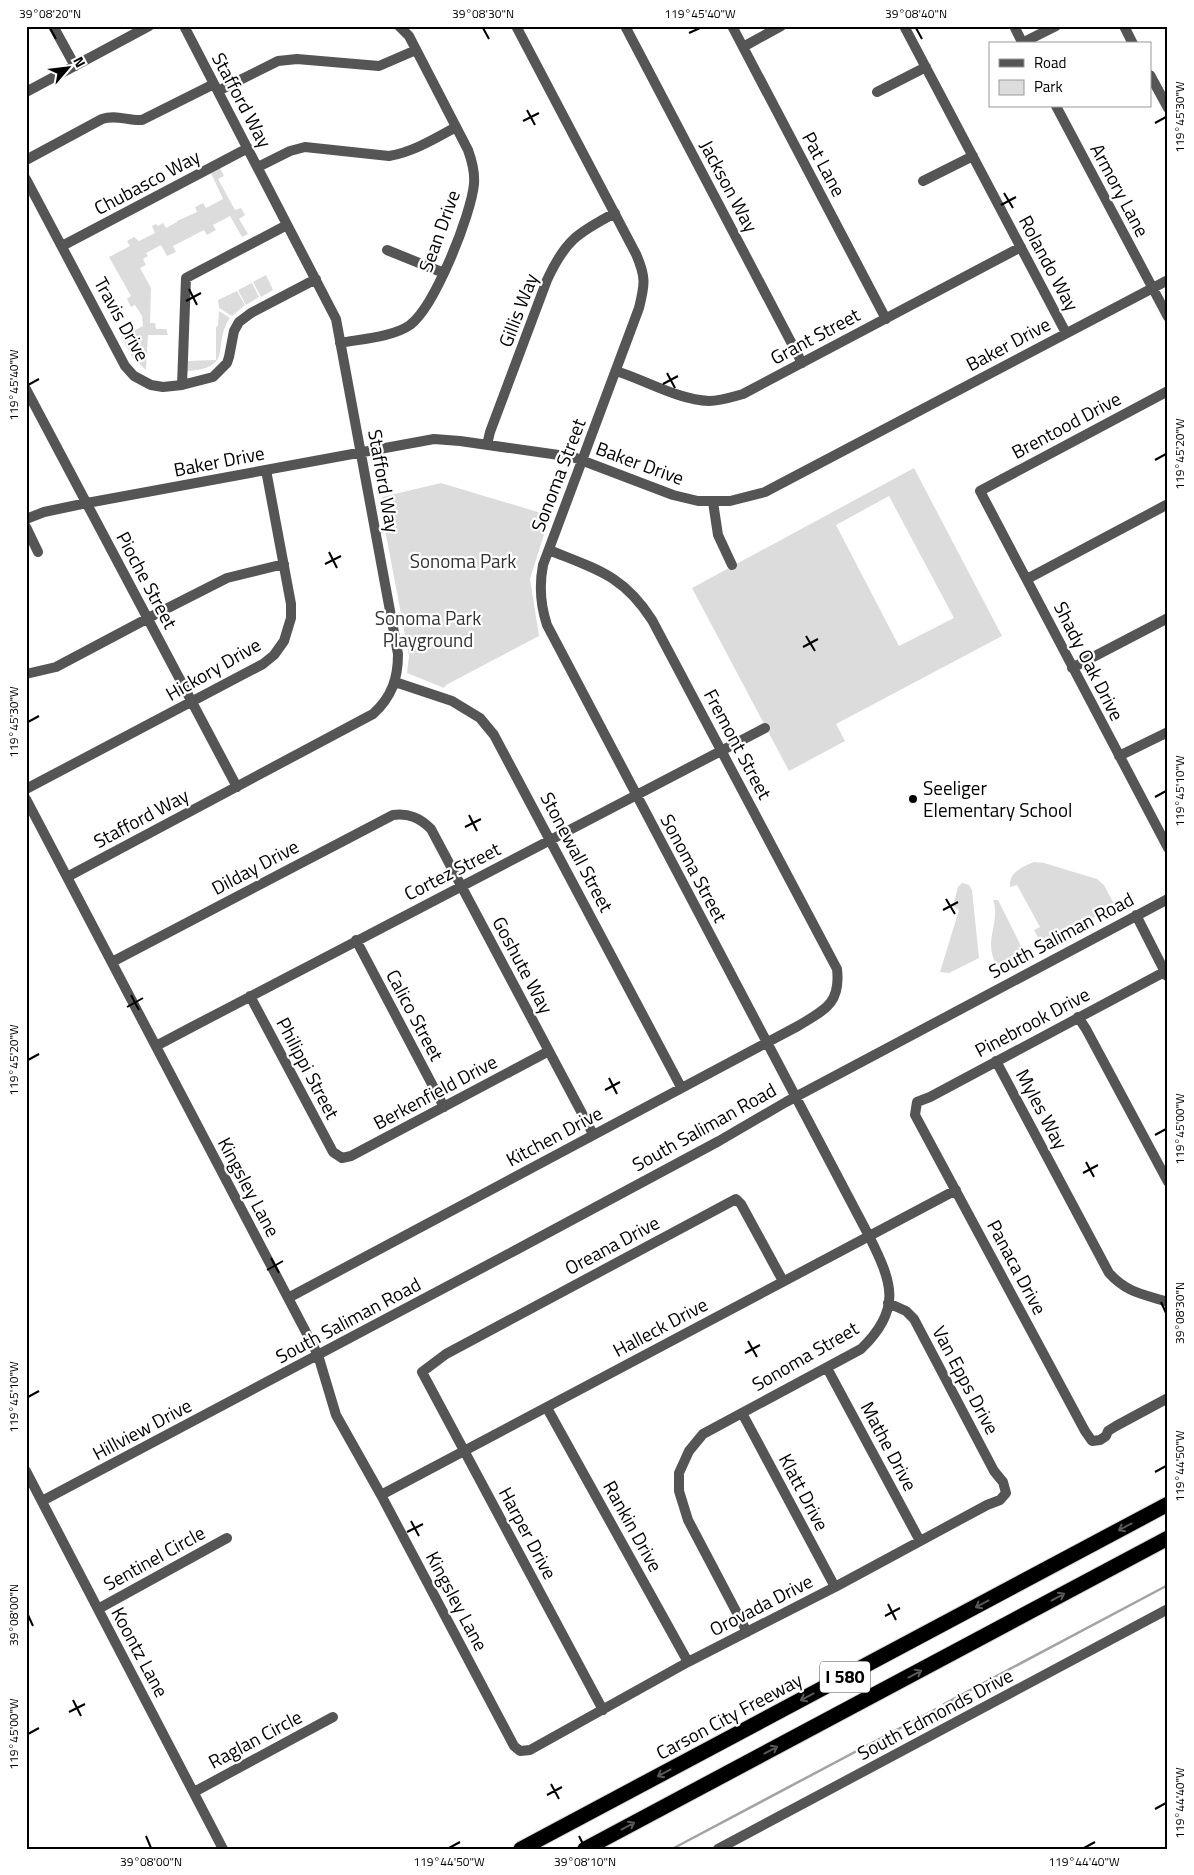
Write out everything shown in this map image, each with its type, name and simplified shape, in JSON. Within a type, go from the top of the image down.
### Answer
[{"type":"highway","name":"Carson City Freeway","points":[[521,1849],[1168,1504]]},
{"type":"highway","name":"I 580","points":[[584,1849],[1168,1538]]},
{"type":"street","points":[[53,26],[74,66]]},
{"type":"street","points":[[26,92],[149,26]]},
{"type":"street","name":"Stafford Way","points":[[67,877],[373,714],[392,692],[398,672],[398,654],[336,319],[184,26]]},
{"type":"street","name":"Sean Drive","points":[[340,343],[396,332],[411,324],[426,308],[437,289],[469,211],[474,182],[473,166],[456,127],[409,36],[399,26]]},
{"type":"street","name":"Sonoma Street","points":[[516,26],[643,270],[645,287],[640,308],[543,565],[540,593],[547,624],[869,1236],[889,1282],[890,1291],[884,1320],[875,1336],[861,1349],[703,1434],[689,1451],[680,1473],[679,1491],[688,1520],[747,1632]]},
{"type":"street","name":"Jackson Way","points":[[625,26],[802,363]]},
{"type":"street","name":"Pat Lane","points":[[732,26],[886,319]]},
{"type":"street","points":[[743,47],[781,26]]},
{"type":"street","name":"Rolando Way","points":[[904,26],[1066,333]]},
{"type":"street","points":[[1014,26],[1022,42]]},
{"type":"street","points":[[1025,42],[1056,26]]},
{"type":"street","points":[[1124,26],[1133,42]]},
{"type":"street","points":[[26,160],[102,120],[110,117],[134,121],[142,120],[278,61],[297,59],[379,66],[416,50]]},
{"type":"street","points":[[877,92],[926,67]]},
{"type":"street","points":[[1152,79],[1168,108]]},
{"type":"street","name":"Armory Lane","points":[[1057,108],[1168,317]]},
{"type":"street","points":[[258,168],[290,151],[305,148],[389,156],[400,154],[413,150],[456,127]]},
{"type":"street","name":"Chubasco Way","points":[[62,246],[248,148]]},
{"type":"street","points":[[923,180],[973,156]]},
{"type":"street","name":"Travis Drive","points":[[26,179],[125,366],[134,376],[151,386],[182,385],[213,377],[221,370],[229,357],[234,331],[244,317],[316,279]]},
{"type":"street","name":"Gillis Way","points":[[487,445],[490,432],[530,325],[556,261],[572,240],[586,228],[614,213]]},
{"type":"street","points":[[182,385],[186,278],[287,224]]},
{"type":"street","name":"Grant Street","points":[[616,371],[688,397],[709,401],[743,394],[1021,247]]},
{"type":"street","points":[[387,250],[444,273]]},
{"type":"street","name":"Baker Drive","points":[[26,519],[44,512],[87,503],[434,440],[487,445],[582,460],[673,495],[698,501],[738,500],[765,492],[1168,280]]},
{"type":"street","name":"Pioche Street","points":[[26,389],[237,787]]},
{"type":"street","name":"Brentood Drive","points":[[980,491],[1168,391]]},
{"type":"street","name":"Hickory Drive","points":[[26,789],[263,664],[280,648],[289,629],[291,604],[266,470]]},
{"type":"street","name":"Shady Oak Drive","points":[[980,491],[1168,848]]},
{"type":"street","points":[[713,502],[718,536],[732,565]]},
{"type":"street","points":[[1027,579],[1168,504]]},
{"type":"street","points":[[26,527],[38,552]]},
{"type":"street","name":"Fremont Street","points":[[549,550],[616,579],[640,602],[652,620],[837,970],[838,987],[833,1000]]},
{"type":"street","points":[[26,674],[56,667],[228,578],[284,564]]},
{"type":"street","points":[[1072,668],[1168,618]]},
{"type":"street","name":"Stonewall Street","points":[[395,682],[452,701],[480,718],[494,735],[681,1087]]},
{"type":"street","name":"Cortez Street","points":[[156,1046],[765,728]]},
{"type":"street","points":[[1119,756],[1168,732]]},
{"type":"street","name":"Kingsley Lane","points":[[26,799],[318,1355],[336,1415],[381,1495],[514,1746],[520,1751]]},
{"type":"street","name":"Dilday Drive","points":[[112,962],[392,815],[402,814],[417,818]]},
{"type":"street","name":"Goshute Way","points":[[417,818],[431,830],[593,1134]]},
{"type":"street","name":"South Saliman Road","points":[[258,1388],[720,1141],[795,1096],[1168,899]]},
{"type":"street","points":[[1136,915],[1167,972]]},
{"type":"street","name":"Calico Street","points":[[356,940],[444,1107]]},
{"type":"street","name":"Pinebrook Drive","points":[[915,1107],[916,1102],[930,1097],[1078,1017],[1167,972]]},
{"type":"street","name":"Philippi Street","points":[[250,996],[336,1155]]},
{"type":"street","name":"Kitchen Drive","points":[[288,1298],[825,1010],[833,1000]]},
{"type":"street","points":[[1078,1017],[1168,1182]]},
{"type":"street","name":"Berkenfield Drive","points":[[336,1155],[342,1158],[351,1156],[549,1051]]},
{"type":"street","name":"Myles Way","points":[[996,1061],[1109,1273],[1119,1284],[1128,1290],[1168,1302]]},
{"type":"street","name":"Panaca Drive","points":[[915,1107],[916,1115],[1085,1431],[1092,1440],[1100,1440],[1112,1429],[1168,1398]]},
{"type":"street","name":"Halleck Drive","points":[[381,1495],[956,1190]]},
{"type":"street","name":"Oreana Drive","points":[[422,1372],[446,1354],[736,1199],[741,1204],[784,1281]]},
{"type":"street","name":"Van Epps Drive","points":[[888,1303],[906,1312],[914,1319],[994,1471],[1003,1482]]},
{"type":"street","name":"Mathe Drive","points":[[827,1368],[920,1541]]},
{"type":"street","name":"Harper Drive","points":[[422,1372],[603,1710]]},
{"type":"street","name":"Hillview Drive","points":[[42,1501],[258,1388]]},
{"type":"street","name":"Rankin Drive","points":[[547,1408],[688,1662]]},
{"type":"street","name":"Klatt Drive","points":[[742,1413],[834,1587]]},
{"type":"street","name":"Koontz Lane","points":[[26,1471],[223,1849]]},
{"type":"street","name":"Orovada Drive","points":[[520,1751],[530,1750],[688,1662],[987,1505],[1000,1500],[1006,1493],[1003,1482]]},
{"type":"street","name":"Sentinel Circle","points":[[98,1609],[228,1538]]},
{"type":"street","name":"South Edmonds Drive","points":[[718,1849],[1168,1609]]},
{"type":"street","name":"Raglan Circle","points":[[194,1792],[333,1717]]},
{"type":"green space","points":[[220,168],[224,176],[218,179],[235,210],[241,208],[245,215],[239,219],[248,234],[242,237],[230,216],[213,225],[216,230],[207,235],[204,230],[173,246],[176,252],[167,256],[161,245],[146,253],[148,256],[143,259],[146,265],[140,268],[151,288],[150,323],[155,323],[156,329],[166,329],[168,335],[148,335],[146,370],[133,358],[121,337],[143,326],[142,316],[135,305],[131,307],[127,299],[131,296],[109,257],[130,246],[127,241],[134,237],[139,241],[155,233],[152,226],[156,224],[158,226],[163,223],[166,228],[197,212],[195,207],[203,203],[206,208],[223,199],[211,173]]},
{"type":"green space","points":[[266,275],[273,290],[261,297],[253,282]]},
{"type":"green space","points":[[252,283],[259,297],[246,305],[238,290]]},
{"type":"green space","points":[[237,291],[245,305],[232,316],[219,308],[218,300]]},
{"type":"green space","points":[[219,311],[230,318],[222,337],[220,354],[217,360],[212,365],[202,369],[187,371],[187,361],[216,360],[216,328]]},
{"type":"green space","points":[[914,468],[1002,636],[836,724],[845,741],[789,771],[692,588]],"holes":[[[889,496],[954,618],[899,646],[836,525]]]},
{"type":"green space","name":"Sonoma Park","points":[[441,483],[548,515],[546,521],[548,522],[530,579],[539,636],[446,685],[444,688],[407,673],[409,656],[380,503],[383,502],[382,497]]},
{"type":"green space","points":[[1034,862],[1044,863],[1097,879],[1104,885],[1115,906],[1042,945],[1034,930],[1040,927],[1017,885],[1010,887],[1014,874],[1021,868]]},
{"type":"green space","points":[[962,883],[969,885],[972,890],[979,958],[949,973],[940,972],[959,910],[953,906],[958,887]]},
{"type":"green space","points":[[993,900],[998,900],[1023,950],[1021,957],[1002,967],[996,964],[992,956],[991,939],[995,916]]},
{"type":"waterway","points":[[944,1704],[1168,1585]]},
{"type":"waterway","points":[[672,1849],[936,1709]]},
{"type":"place","name":"Seeliger Elementary School","points":[[913,799]]},
{"type":"park label","name":"Sonoma Park Playground","points":[[428,629]]}]
